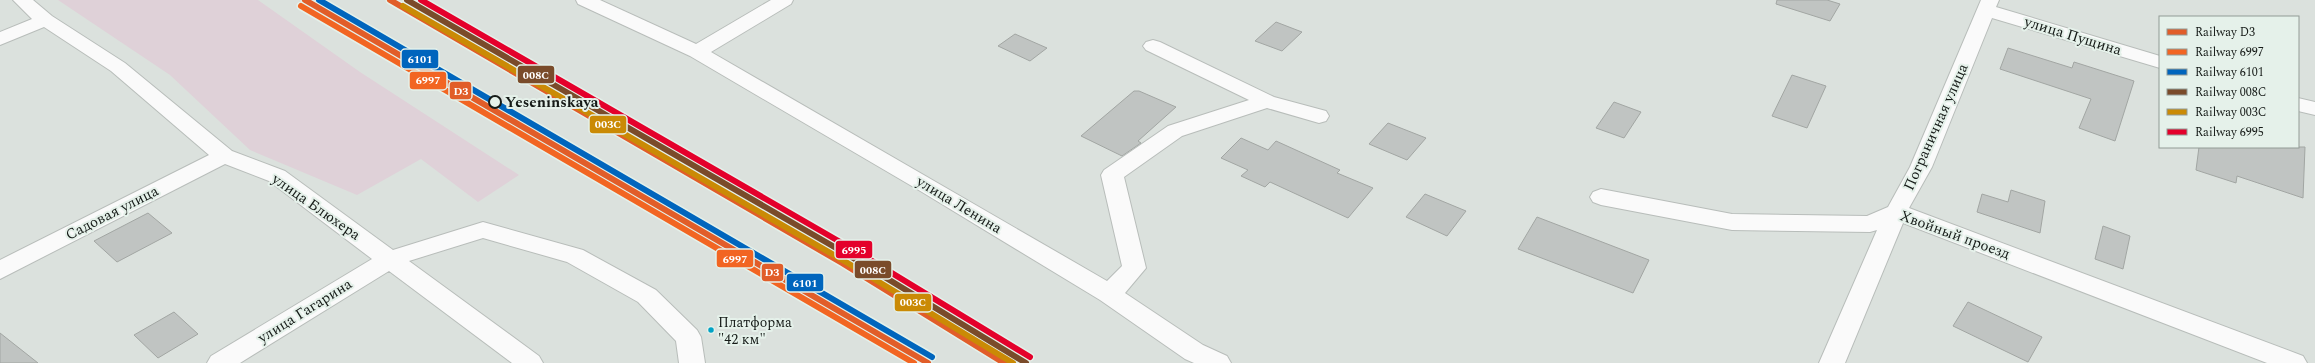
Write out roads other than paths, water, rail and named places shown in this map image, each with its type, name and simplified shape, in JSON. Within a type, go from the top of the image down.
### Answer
[{"type":"street","name":"улица Блюхера","points":[[22,0],[45,20],[118,67],[224,156],[277,176],[530,363]]},
{"type":"street","name":"улица Ленина","points":[[585,0],[697,52],[930,187],[1109,294],[1194,352],[1218,363]]},
{"type":"street","points":[[697,52],[784,0]]},
{"type":"street","name":"улица Пущина","points":[[1988,5],[2159,62]]},
{"type":"street","name":"Пограничная улица","points":[[1832,363],[1896,212],[1921,167],[1988,5]]},
{"type":"street","points":[[0,39],[45,20]]},
{"type":"street","points":[[1153,46],[1267,101],[1319,116]]},
{"type":"street","points":[[1109,294],[1134,268],[1112,175],[1175,131],[1267,101]]},
{"type":"street","points":[[2299,104],[2315,109]]},
{"type":"street","name":"Садовая улица","points":[[0,270],[224,156]]},
{"type":"street","name":"Хвойный проезд","points":[[1601,197],[1732,222],[1870,224],[1896,212],[2294,363]]},
{"type":"street","name":"улица Гагарина","points":[[220,363],[390,259],[483,230],[576,256],[647,296],[688,337],[692,363]]},
{"type":"rail line","name":"D3","points":[[305,0],[928,363]]},
{"type":"rail line","name":"6101","points":[[319,0],[932,357]]},
{"type":"rail line","name":"D3","points":[[390,0],[842,263],[1004,363]]},
{"type":"rail line","name":"008С","points":[[407,0],[850,256],[1026,363]]},
{"type":"rail line","name":"6995","points":[[421,0],[854,250],[1030,357]]},
{"type":"rail line","name":"6997","points":[[301,6],[914,363]]},
{"type":"rail line","name":"003С","points":[[403,6],[846,262],[1013,363]]},
{"type":"place","name":"Yeseninskaya","points":[[495,102]]},
{"type":"place","name":"Платформа \"42 км\"","points":[[711,330]]}]
